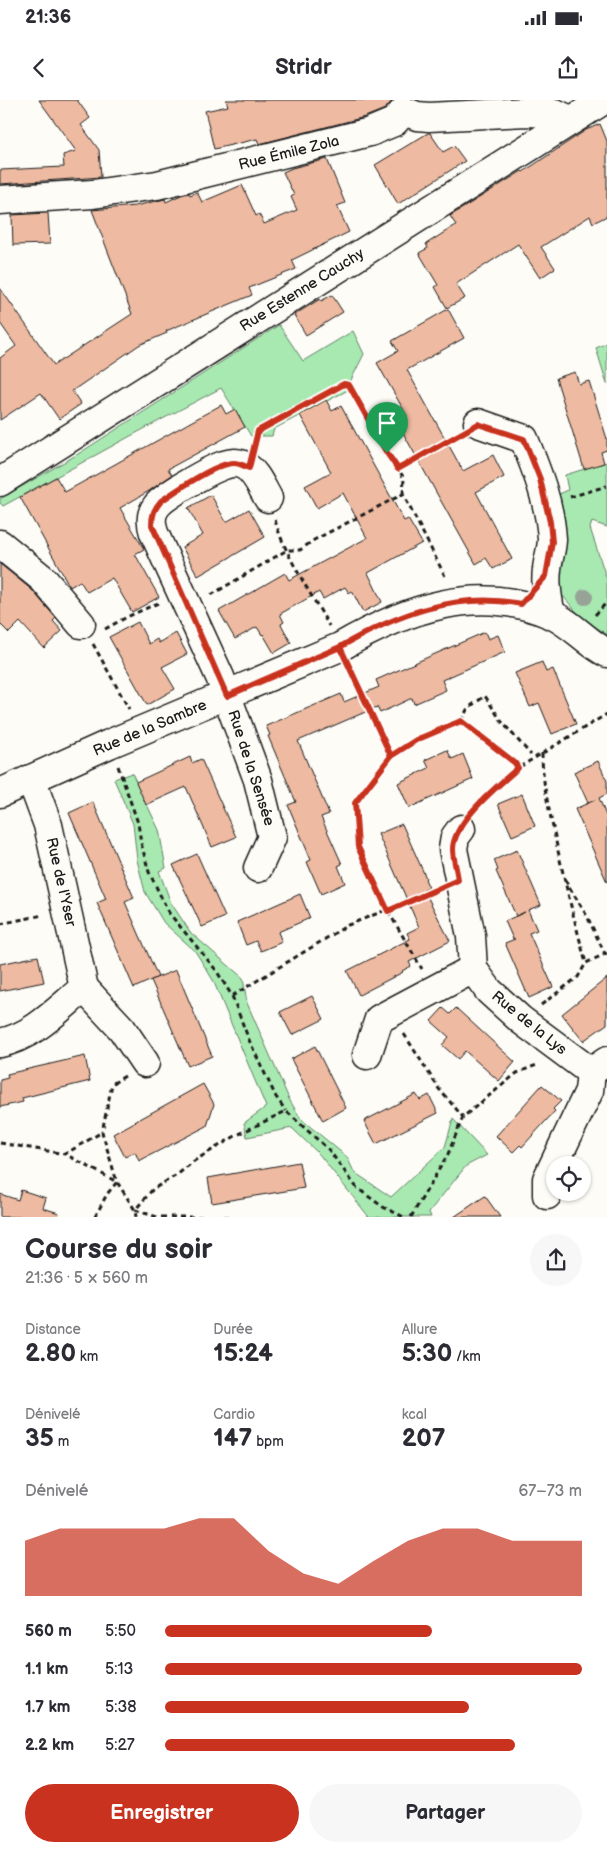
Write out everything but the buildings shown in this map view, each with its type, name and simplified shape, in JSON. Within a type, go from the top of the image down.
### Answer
[{"type":"street","name":"Rue Estenne Cauchy","points":[[0,482],[604,100]]},
{"type":"street","name":"Rue Émile Zola","points":[[0,200],[92,194],[174,182],[370,132],[394,122],[402,105],[417,116],[526,112],[555,114],[570,120]]},
{"type":"street","points":[[478,424],[524,439],[540,479],[550,522],[552,542],[546,576],[546,595],[551,615]]},
{"type":"street","name":"Rue de la Sensée","points":[[249,468],[233,463],[216,468],[161,501],[155,508],[152,516],[154,533],[227,696],[258,780],[272,837],[258,868]]},
{"type":"street","points":[[249,468],[268,498]]},
{"type":"street","points":[[0,544],[43,578],[85,631]]},
{"type":"street","points":[[521,604],[546,576]]},
{"type":"street","name":"Rue de la Sambre","points":[[0,793],[340,647],[364,633],[415,611],[451,603],[503,601],[521,604],[551,615],[581,633],[606,654]]},
{"type":"street","name":"Rue de l'Yser","points":[[31,779],[48,825],[84,988]]},
{"type":"street","name":"Rue de la Lys","points":[[461,828],[455,837],[453,849],[470,936],[473,968],[489,991],[521,1020],[566,1054],[599,1066],[558,1156]]},
{"type":"street","points":[[367,1055],[379,1019],[473,968]]},
{"type":"street","points":[[0,1043],[16,1038],[36,1028],[84,988],[122,1029],[145,1063]]},
{"type":"path","points":[[249,468],[258,431],[344,384],[349,385],[387,453],[404,478],[403,494],[450,584],[451,603]]},
{"type":"path","points":[[398,469],[478,424]]},
{"type":"path","points":[[547,507],[553,503],[607,486]]},
{"type":"path","points":[[140,732],[85,631],[127,617],[166,599],[185,599],[287,550],[300,550],[314,540],[403,494]]},
{"type":"path","points":[[268,498],[278,532],[340,647],[391,756]]},
{"type":"path","points":[[431,991],[422,969],[388,911],[358,847],[355,803],[391,756],[416,740],[461,721],[468,708],[485,696],[502,722],[531,756]]},
{"type":"path","points":[[461,828],[478,804],[518,768],[607,714]]},
{"type":"path","points":[[461,721],[515,763],[518,768]]},
{"type":"path","points":[[542,753],[542,777],[564,877],[586,963]]},
{"type":"path","points":[[120,772],[138,823],[147,866],[164,904],[169,913],[216,970],[232,996],[276,1097],[286,1111],[330,1150],[357,1188],[383,1208],[404,1217]]},
{"type":"path","points":[[521,1020],[578,977],[586,963],[606,953],[564,877]]},
{"type":"path","points":[[232,996],[348,925],[388,911],[458,880]]},
{"type":"path","points":[[0,924],[68,910]]},
{"type":"path","points":[[386,1015],[407,1036],[439,1089],[463,1117]]},
{"type":"path","points":[[411,1217],[448,1154],[463,1117],[517,1073],[566,1054]]},
{"type":"path","points":[[136,1217],[135,1210],[116,1182],[102,1132],[112,1084],[145,1063]]},
{"type":"path","points":[[135,1210],[152,1189],[177,1175],[194,1161],[237,1135],[286,1111]]},
{"type":"path","points":[[65,1154],[102,1132]]},
{"type":"path","points":[[0,1143],[65,1154],[116,1182]]},
{"type":"path","points":[[95,1217],[107,1194],[116,1182]]},
{"type":"path","points":[[135,1210],[157,1217],[229,1217]]},
{"type":"green space","points":[[279,325],[303,361],[353,331],[364,354],[348,390],[274,429],[272,436],[251,436],[221,388],[3,506],[0,503],[0,499],[78,454]]},
{"type":"green space","points":[[607,343],[607,384],[596,348]]},
{"type":"green space","points":[[607,462],[607,527],[592,522],[590,528],[607,580],[607,635],[580,616],[562,595],[551,498],[568,490],[565,475]]},
{"type":"green space","points":[[132,773],[159,830],[166,868],[159,871],[171,903],[191,933],[243,978],[247,1003],[289,1099],[301,1119],[347,1157],[354,1172],[391,1197],[445,1147],[453,1119],[487,1155],[466,1166],[429,1212],[431,1217],[369,1217],[319,1154],[292,1128],[247,1137],[244,1123],[266,1107],[213,980],[195,951],[164,923],[145,892],[137,860],[133,824],[114,779]]},
{"type":"route","points":[[387,453],[349,385],[344,384],[258,431],[249,468],[233,463],[216,468],[161,501],[155,508],[152,516],[152,525],[227,696],[340,647],[391,756],[355,803],[358,847],[388,911],[458,880],[453,849],[455,837],[478,804],[518,768],[515,763],[461,721],[416,740],[391,756],[366,701],[340,647],[364,633],[415,611],[451,603],[480,601],[503,601],[521,604],[546,576],[552,542],[550,522],[540,479],[524,439],[478,424],[456,434],[451,440],[398,469],[387,453]]}]
